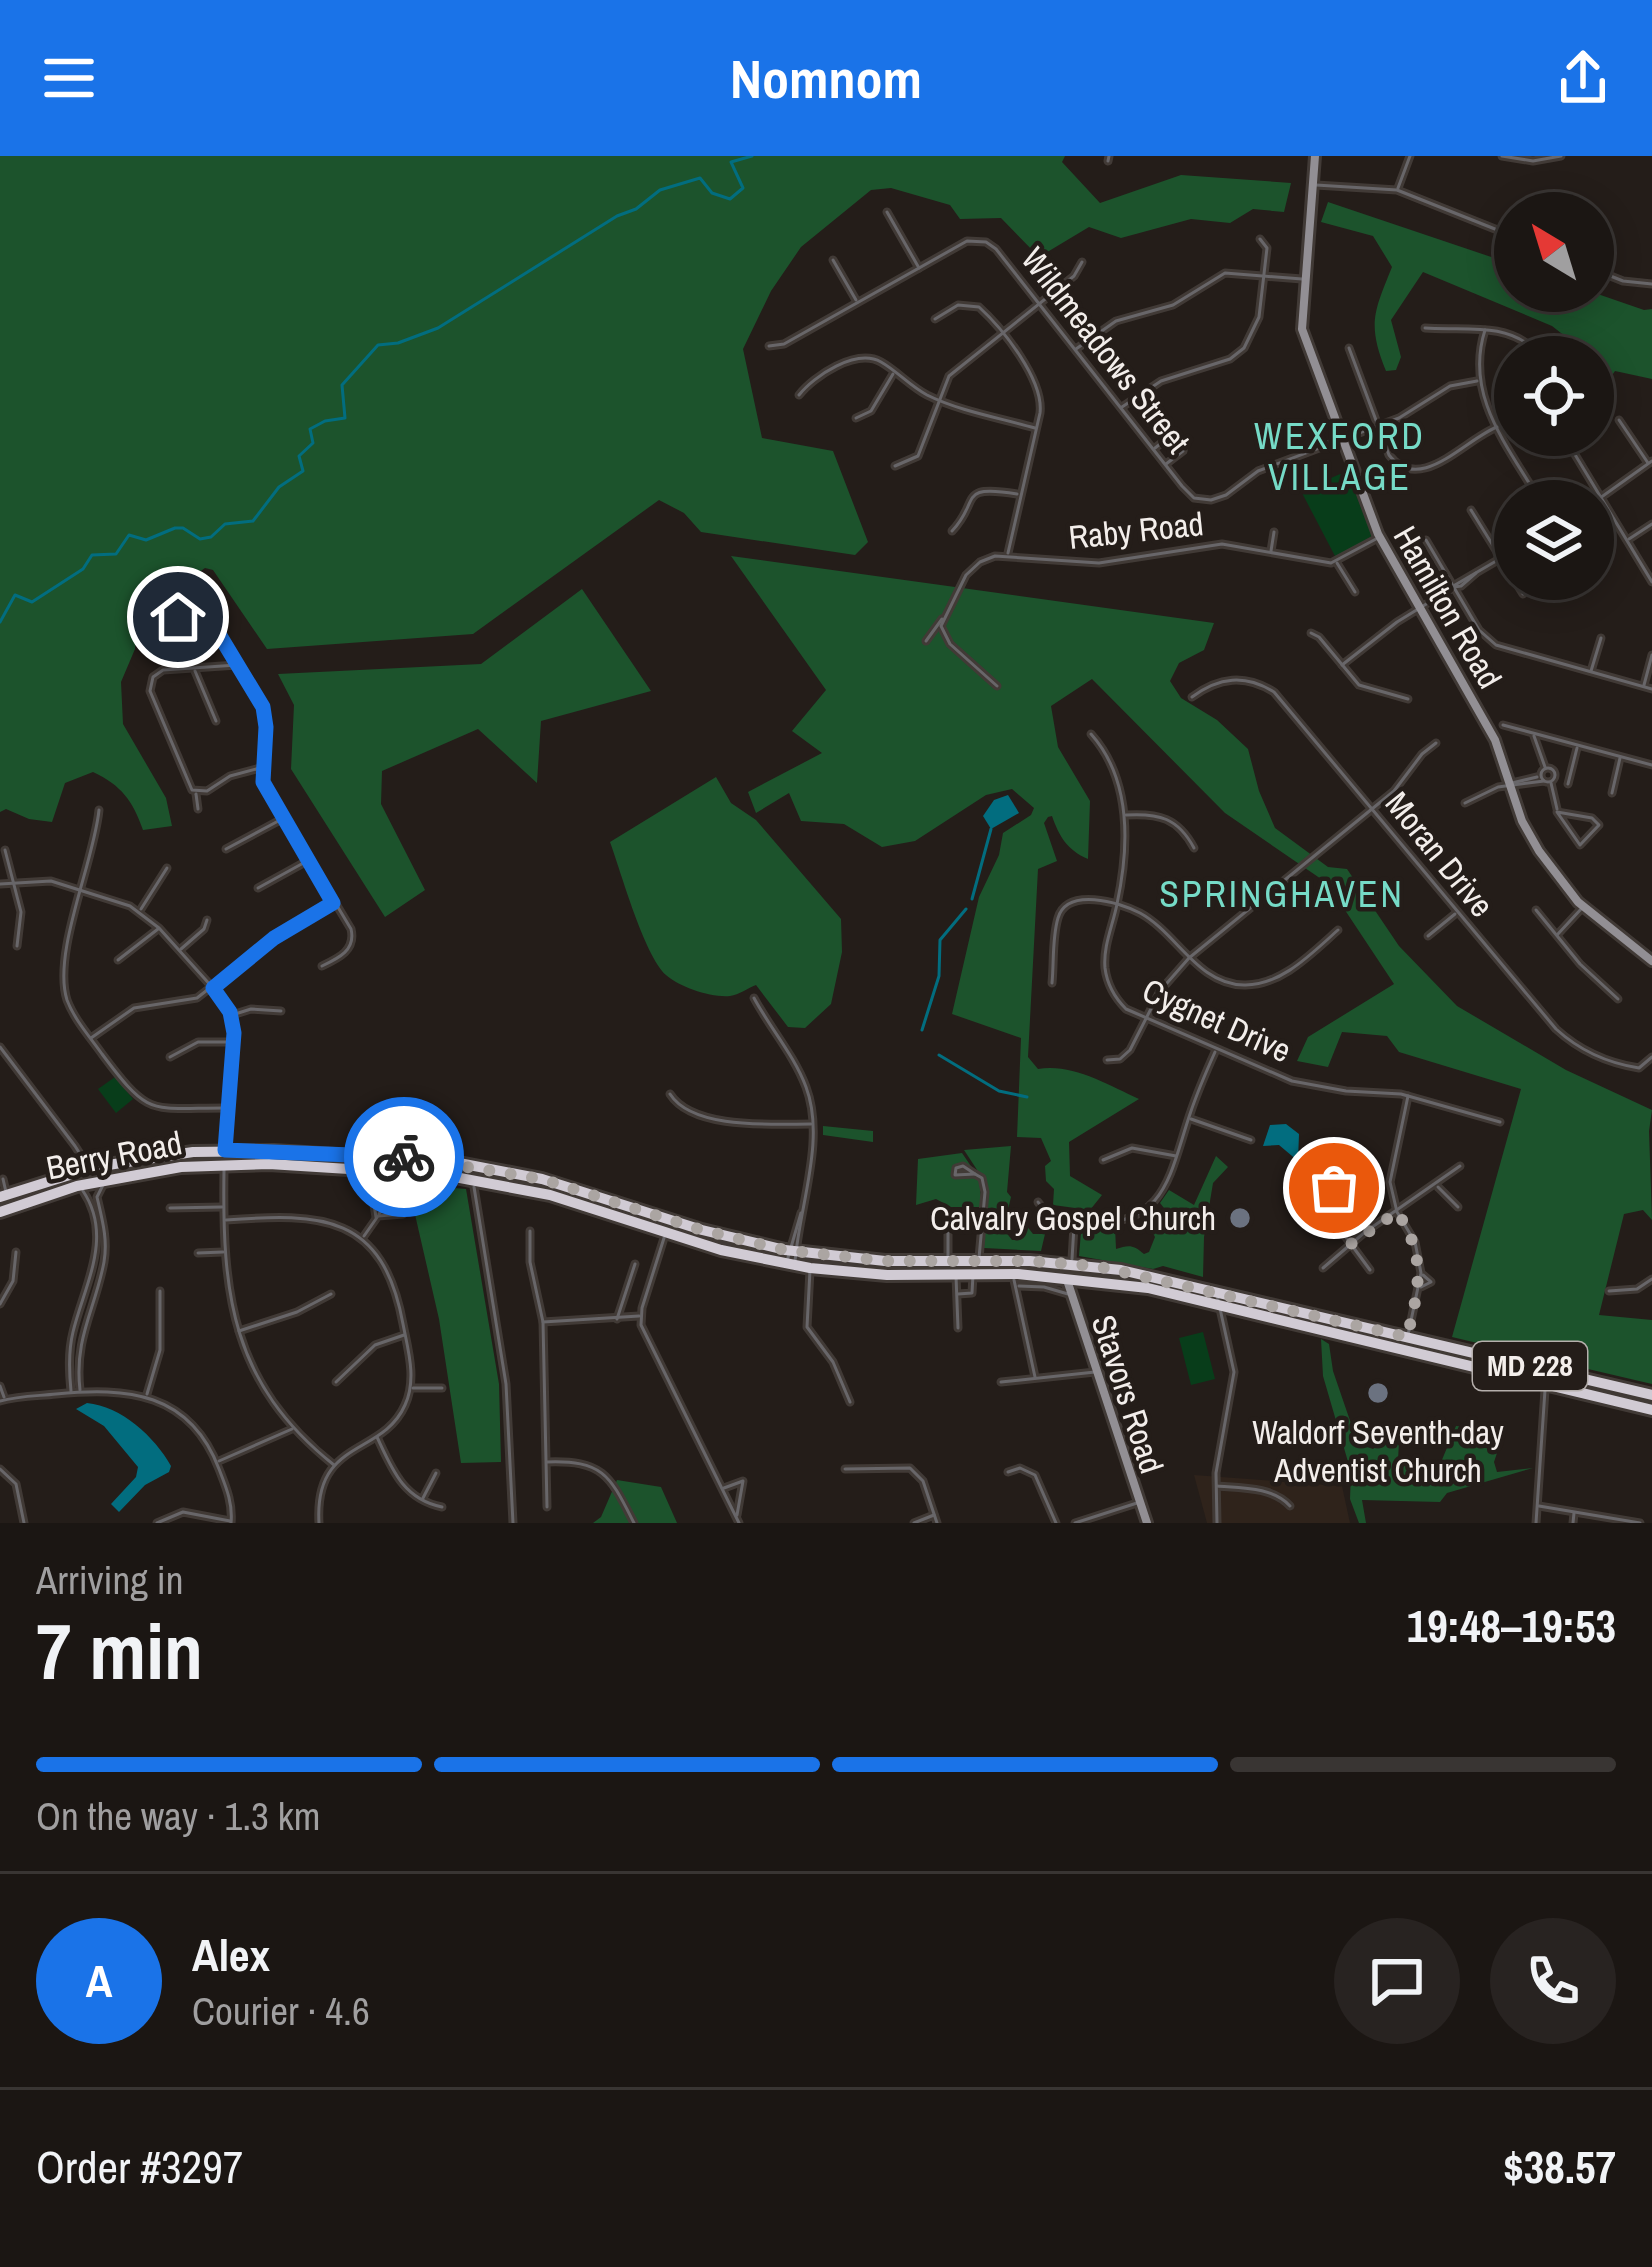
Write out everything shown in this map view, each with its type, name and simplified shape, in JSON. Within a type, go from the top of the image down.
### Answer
[{"type":"highway","name":"Berry Road","points":[[3,1195],[142,1158],[225,1150],[410,1158],[494,1168],[580,1190],[721,1250],[790,1265],[887,1275],[973,1274],[1148,1288],[1548,1378],[1652,1395]]},
{"type":"highway","name":"Berry Road","points":[[0,1212],[114,1178],[224,1165],[472,1179],[792,1251],[885,1261],[1072,1263],[1217,1291],[1407,1337],[1652,1410]]},
{"type":"street","name":"Hamilton Road","points":[[1315,156],[1303,335],[1379,537],[1498,745],[1531,838],[1583,906],[1652,961]]},
{"type":"street","points":[[1397,190],[1411,156]]},
{"type":"street","points":[[1502,156],[1533,161],[1561,156]]},
{"type":"street","points":[[1314,185],[1397,190],[1494,229]]},
{"type":"street","points":[[887,212],[919,268]]},
{"type":"street","points":[[1121,408],[1161,381],[1230,359],[1244,348],[1259,317],[1267,248],[1260,239]]},
{"type":"street","name":"Wildmeadows Street","points":[[769,346],[784,344],[967,241],[986,242],[1194,498],[1211,500],[1226,495],[1258,471],[1411,411],[1444,388],[1477,381]]},
{"type":"street","points":[[833,260],[857,303]]},
{"type":"street","points":[[895,466],[918,456],[949,377],[1074,276],[1082,262]]},
{"type":"street","points":[[1076,350],[1105,326],[1172,305],[1226,272],[1304,279]]},
{"type":"street","points":[[1614,277],[1652,284]]},
{"type":"street","points":[[926,641],[974,566],[1007,555],[1042,402],[1036,381],[985,312],[973,305],[950,307],[935,319]]},
{"type":"street","points":[[1425,328],[1466,326],[1508,336]]},
{"type":"street","points":[[1485,330],[1477,381],[1494,421]]},
{"type":"street","points":[[1349,348],[1391,459],[1401,467],[1416,472],[1436,464],[1494,430]]},
{"type":"street","points":[[799,395],[806,386],[856,359],[879,361],[939,399],[1036,429]]},
{"type":"street","points":[[856,418],[871,411],[894,372]]},
{"type":"street","points":[[1614,488],[1650,463],[1619,420]]},
{"type":"street","points":[[1153,449],[1177,436],[1184,447],[1166,464]]},
{"type":"street","points":[[952,531],[976,494],[994,490],[1019,495]]},
{"type":"street","points":[[1472,510],[1494,545]]},
{"type":"street","points":[[1614,520],[1652,582]]},
{"type":"street","points":[[1627,540],[1652,524]]},
{"type":"street","points":[[1270,553],[1274,532]]},
{"type":"street","points":[[1355,592],[1336,562],[1379,537]]},
{"type":"street","points":[[1426,540],[1479,630],[1496,645],[1652,689]]},
{"type":"street","name":"Raby Road","points":[[1007,555],[1070,564],[1128,560],[1209,544],[1309,562],[1336,562]]},
{"type":"street","points":[[1342,665],[1419,607],[1494,563]]},
{"type":"street","points":[[171,621],[186,615],[206,617],[258,694],[265,717],[263,782],[349,923],[353,938],[347,950],[322,966]]},
{"type":"street","points":[[943,618],[941,631],[950,644],[997,686]]},
{"type":"street","points":[[1311,633],[1366,689],[1408,699]]},
{"type":"street","points":[[1591,673],[1601,638]]},
{"type":"street","points":[[1644,687],[1652,655]]},
{"type":"street","points":[[198,808],[150,691],[158,672],[239,665]]},
{"type":"street","points":[[194,670],[216,721]]},
{"type":"street","name":"Moran Drive","points":[[1192,697],[1228,680],[1255,682],[1270,689],[1567,1039],[1633,1068],[1652,1057]]},
{"type":"street","points":[[1503,725],[1652,765]]},
{"type":"street","name":"Cygnet Drive","points":[[1091,734],[1113,769],[1124,815],[1117,906],[1105,956],[1106,974],[1118,1000],[1144,1018],[1292,1081],[1442,1102],[1500,1122]]},
{"type":"street","points":[[1534,734],[1557,812],[1580,845],[1599,825],[1592,818],[1557,812]]},
{"type":"street","points":[[1107,1060],[1125,1055],[1160,991],[1189,958],[1405,782],[1422,754],[1436,743]]},
{"type":"street","points":[[1568,784],[1578,746]]},
{"type":"street","points":[[1612,793],[1621,756]]},
{"type":"street","points":[[195,792],[212,789],[238,772],[261,768]]},
{"type":"street","points":[[1465,803],[1490,789],[1555,774],[1546,769]]},
{"type":"street","points":[[98,810],[65,964],[71,1008],[145,1104],[167,1111],[227,1108]]},
{"type":"street","points":[[1124,815],[1166,817],[1194,848]]},
{"type":"street","points":[[226,849],[284,818]]},
{"type":"street","points":[[4,850],[22,916],[17,946]]},
{"type":"street","points":[[258,888],[308,861]]},
{"type":"street","points":[[140,911],[166,868]]},
{"type":"street","points":[[0,884],[50,881],[140,911],[213,988],[231,1016],[224,1252],[237,1331],[256,1377],[292,1428],[334,1465]]},
{"type":"street","points":[[1052,983],[1060,911],[1081,898],[1144,916],[1208,974],[1231,983],[1264,983],[1280,976],[1338,930]]},
{"type":"street","points":[[91,1038],[147,1003],[190,1001],[274,938],[333,903]]},
{"type":"street","points":[[1557,934],[1583,906]]},
{"type":"street","points":[[1536,910],[1580,964],[1618,998]]},
{"type":"street","points":[[1428,936],[1456,913]]},
{"type":"street","points":[[180,950],[207,920]]},
{"type":"street","points":[[118,960],[159,928]]},
{"type":"street","points":[[754,998],[801,1075],[811,1103],[802,1211],[790,1265]]},
{"type":"street","points":[[231,1016],[251,1009],[281,1011]]},
{"type":"street","points":[[170,1058],[198,1042],[233,1042]]},
{"type":"street","points":[[0,1048],[75,1146],[82,1157],[80,1172]]},
{"type":"street","points":[[1038,1202],[1054,1217],[1074,1225],[1117,1223],[1144,1211],[1167,1186],[1215,1050]]},
{"type":"street","points":[[670,1094],[685,1108],[727,1122],[812,1124]]},
{"type":"street","points":[[1407,1337],[1421,1275],[1415,1243],[1397,1212],[1390,1182],[1408,1096]]},
{"type":"street","points":[[1189,1118],[1251,1140]]},
{"type":"street","points":[[1349,1146],[1330,1204],[1331,1217],[1370,1270]]},
{"type":"street","points":[[1103,1160],[1132,1148],[1178,1156]]},
{"type":"street","points":[[1323,1268],[1460,1166]]},
{"type":"street","points":[[975,1174],[982,1178],[985,1192],[979,1260]]},
{"type":"street","points":[[80,1392],[79,1346],[104,1257],[97,1194],[114,1178]]},
{"type":"street","points":[[3,1179],[3,1195]]},
{"type":"street","points":[[472,1179],[503,1364],[513,1523]]},
{"type":"street","points":[[71,1392],[72,1335],[97,1246],[90,1201],[77,1186]]},
{"type":"street","points":[[1437,1186],[1458,1208]]},
{"type":"street","points":[[371,1192],[377,1217]]},
{"type":"street","points":[[363,1238],[393,1195]]},
{"type":"street","points":[[170,1208],[224,1207]]},
{"type":"street","points":[[377,1217],[403,1214]]},
{"type":"street","points":[[948,1214],[948,1260]]},
{"type":"street","points":[[224,1221],[322,1219],[363,1238],[391,1275],[406,1335],[411,1388],[398,1417],[334,1465],[320,1498],[319,1523]]},
{"type":"street","points":[[1066,1279],[1074,1225]]},
{"type":"street","points":[[668,1226],[641,1316],[651,1347],[739,1523]]},
{"type":"street","points":[[530,1231],[530,1262],[543,1322],[547,1507]]},
{"type":"street","points":[[0,1304],[13,1282],[16,1252]]},
{"type":"street","points":[[198,1253],[224,1252]]},
{"type":"street","points":[[617,1320],[635,1264]]},
{"type":"street","points":[[810,1268],[807,1327],[833,1362],[850,1402]]},
{"type":"street","points":[[956,1274],[958,1328]]},
{"type":"street","points":[[956,1293],[972,1293],[973,1274]]},
{"type":"street","points":[[1419,1287],[1427,1288],[1431,1282],[1421,1275]]},
{"type":"street","name":"Stavors Road","points":[[1066,1279],[1148,1523]]},
{"type":"street","points":[[1609,1292],[1637,1289],[1652,1279]]},
{"type":"street","points":[[1035,1377],[1014,1280],[1069,1294]]},
{"type":"street","points":[[147,1396],[160,1343],[160,1291]]},
{"type":"street","points":[[1217,1291],[1234,1372],[1216,1486],[1217,1523]]},
{"type":"street","points":[[237,1331],[294,1314],[331,1294]]},
{"type":"street","points":[[543,1322],[641,1316]]},
{"type":"street","points":[[336,1382],[371,1347],[406,1335]]},
{"type":"street","points":[[1001,1382],[1096,1372]]},
{"type":"street","points":[[1536,1523],[1548,1378]]},
{"type":"street","points":[[0,1386],[2,1400],[122,1391],[147,1396],[192,1424],[217,1462],[230,1498],[232,1522],[183,1512],[158,1523]]},
{"type":"street","points":[[411,1388],[442,1388]]},
{"type":"street","points":[[217,1462],[292,1428]]},
{"type":"street","points":[[377,1435],[397,1479],[422,1500],[442,1507]]},
{"type":"street","points":[[547,1462],[580,1462],[604,1473],[634,1523]]},
{"type":"street","points":[[0,1468],[16,1484],[24,1523]]},
{"type":"street","points":[[845,1469],[910,1468],[923,1481],[937,1523]]},
{"type":"street","points":[[1008,1472],[1020,1468],[1035,1475],[1055,1523]]},
{"type":"street","points":[[422,1500],[436,1473]]},
{"type":"street","points":[[722,1489],[743,1481],[742,1505],[736,1516]]},
{"type":"street","points":[[1216,1486],[1260,1490],[1291,1506]]},
{"type":"street","points":[[1075,1523],[1139,1503]]},
{"type":"street","points":[[1538,1505],[1640,1523]]},
{"type":"street","points":[[1573,1523],[1574,1511]]},
{"type":"street","points":[[914,1523],[934,1515]]},
{"type":"shaded area","points":[[1194,1475],[1342,1486],[1350,1523],[1207,1523]]},
{"type":"green space","points":[[0,156],[1065,156],[1062,162],[1100,203],[1181,175],[1291,183],[1284,212],[1253,209],[1230,223],[1191,219],[1121,238],[1089,227],[1039,257],[1001,218],[960,219],[950,205],[891,188],[871,190],[801,247],[771,291],[743,349],[762,438],[833,451],[868,542],[855,555],[701,532],[684,513],[659,500],[473,634],[267,649],[213,570],[205,568],[137,616],[135,649],[121,682],[123,724],[166,798],[172,826],[143,830],[125,795],[93,772],[65,783],[52,822],[6,809],[0,812]]},
{"type":"green space","points":[[1328,202],[1494,258],[1494,302],[1423,272],[1391,320],[1401,357],[1396,370],[1386,371],[1376,341],[1375,318],[1392,267],[1373,236],[1321,222]]},
{"type":"green space","points":[[1614,300],[1652,309],[1652,379],[1614,372],[1614,336],[1565,336],[1519,312],[1614,312]]},
{"type":"green space","points":[[1347,471],[1372,536],[1336,558],[1301,491]]},
{"type":"green space","points":[[731,556],[1214,623],[1204,650],[1179,663],[1170,681],[1181,698],[1217,720],[1248,749],[1275,828],[1328,867],[1347,869],[1399,946],[1457,1006],[1566,1070],[1652,1110],[1652,1220],[1643,1210],[1624,1214],[1599,1315],[1652,1320],[1652,1384],[1452,1337],[1521,1089],[1399,1052],[1387,1036],[1342,1032],[1328,1067],[1297,1061],[1308,1037],[1394,984],[1327,883],[1225,813],[1092,679],[1051,706],[1058,747],[1090,801],[1088,859],[1069,847],[1052,816],[1048,817],[1044,823],[1057,861],[1038,869],[1028,1057],[1038,1069],[1076,1072],[1139,1099],[1069,1142],[1070,1176],[1102,1195],[1090,1210],[1053,1205],[1054,1189],[1046,1181],[1045,1166],[1051,1161],[1041,1138],[1017,1137],[1021,1038],[952,1014],[979,897],[999,855],[1003,833],[1034,808],[1012,789],[986,795],[915,841],[882,847],[844,824],[801,821],[789,793],[756,813],[748,792],[822,753],[792,731],[826,690]]},
{"type":"green space","points":[[582,589],[651,691],[541,721],[537,783],[478,729],[382,771],[381,804],[425,890],[385,917],[291,769],[294,705],[278,674],[481,664]]},
{"type":"green space","points":[[716,777],[731,803],[756,820],[841,919],[842,952],[831,1004],[805,1028],[788,1027],[756,985],[723,996],[696,991],[666,975],[634,912],[610,842]]},
{"type":"green space","points":[[115,1077],[133,1099],[116,1113],[98,1089]]},
{"type":"green space","points":[[823,1126],[873,1131],[873,1142],[823,1135]]},
{"type":"green space","points":[[1011,1146],[1007,1214],[1012,1223],[1005,1231],[1012,1240],[1020,1240],[1026,1225],[1033,1234],[1045,1234],[1041,1251],[984,1248],[985,1182],[964,1150]]},
{"type":"green space","points":[[962,1153],[979,1178],[982,1207],[951,1207],[936,1199],[916,1205],[918,1159]]},
{"type":"green space","points":[[1216,1156],[1228,1167],[1213,1183],[1203,1277],[1163,1266],[1153,1269],[1079,1256],[1081,1232],[1087,1227],[1115,1227],[1116,1249],[1130,1246],[1149,1252],[1155,1237],[1147,1221],[1161,1228],[1168,1223],[1168,1213],[1160,1203],[1169,1190],[1194,1205]]},
{"type":"green space","points":[[408,1184],[466,1189],[499,1384],[501,1462],[461,1463],[439,1319]]},
{"type":"green space","points":[[1203,1332],[1215,1379],[1191,1385],[1179,1338]]},
{"type":"green space","points":[[1321,1339],[1329,1344],[1333,1371],[1358,1444],[1373,1449],[1381,1443],[1399,1442],[1398,1460],[1422,1471],[1439,1467],[1456,1426],[1488,1428],[1500,1444],[1494,1462],[1497,1472],[1533,1468],[1447,1493],[1440,1502],[1362,1500],[1366,1523],[1359,1523],[1350,1499],[1351,1472],[1323,1376]]},
{"type":"green space","points":[[617,1480],[661,1487],[677,1523],[593,1523],[601,1517]]},
{"type":"water","points":[[1008,795],[1019,813],[991,829],[983,816],[994,800]]},
{"type":"water","points":[[1286,1124],[1299,1134],[1298,1161],[1279,1145],[1263,1146],[1270,1125]]},
{"type":"water","points":[[87,1403],[112,1410],[136,1425],[171,1466],[119,1512],[111,1504],[136,1477],[138,1467],[104,1426],[76,1409]]},
{"type":"waterway","points":[[0,622],[15,595],[32,602],[83,569],[92,555],[116,554],[129,535],[146,540],[183,528],[200,539],[211,537],[225,524],[253,521],[279,487],[303,471],[299,456],[313,443],[310,429],[345,418],[342,385],[378,345],[438,328],[660,190],[700,178],[712,193],[730,199],[743,188],[731,162],[752,156]]},
{"type":"waterway","points":[[972,899],[991,829]]},
{"type":"waterway","points":[[922,1030],[939,976],[940,940],[966,909]]},
{"type":"waterway","points":[[939,1055],[999,1091],[1027,1097]]},
{"type":"way so far","points":[[404,1157],[542,1179],[702,1230],[785,1250],[885,1261],[1096,1266],[1407,1337],[1421,1273],[1415,1243],[1397,1212],[1351,1244],[1331,1217],[1334,1188]]},
{"type":"place","name":"Calvalry Gospel Church","points":[[1240,1218]]},
{"type":"place","name":"Waldorf Seventh-day Adventist Church","points":[[1378,1393]]},
{"type":"district","name":"WEXFORD VILLAGE","points":[[1340,456]]},
{"type":"district","name":"SPRINGHAVEN","points":[[1282,894]]},
{"type":"route","points":[[178,617],[201,616],[211,621],[258,694],[266,727],[263,782],[333,903],[253,952],[213,988],[230,1012],[234,1033],[225,1150],[404,1157]]}]
